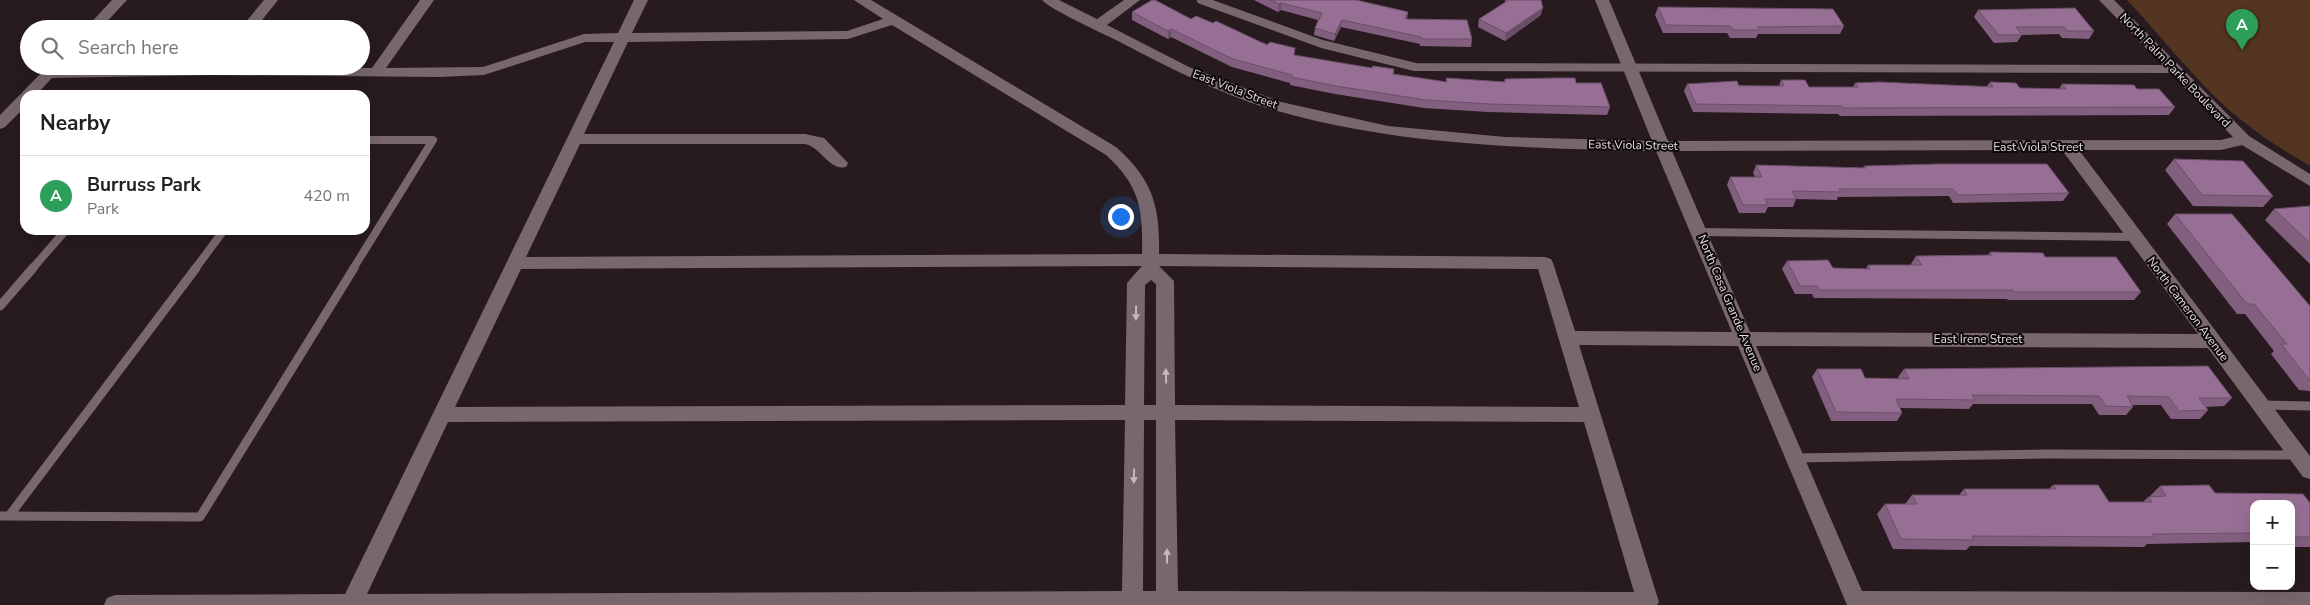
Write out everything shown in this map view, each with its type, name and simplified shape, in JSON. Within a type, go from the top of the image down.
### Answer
[{"type":"street","points":[[101,20],[120,0]]},
{"type":"street","points":[[254,20],[271,0]]},
{"type":"street","points":[[377,72],[427,0]]},
{"type":"street","points":[[352,603],[641,0]]},
{"type":"street","points":[[861,0],[1111,150],[1142,186],[1148,209],[1150,265],[1136,283],[1132,603]]},
{"type":"street","name":"East Viola Street","points":[[1049,0],[1184,70],[1277,106],[1388,131],[1504,142],[1662,146],[2068,147],[2221,145],[2244,140]]},
{"type":"street","points":[[1096,26],[1133,0]]},
{"type":"street","name":"North Casa Grande Avenue","points":[[1602,0],[1662,146],[1857,603]]},
{"type":"street","name":"North Palm Parke Boulevard","points":[[2106,0],[2244,140],[2310,181]]},
{"type":"street","points":[[370,72],[439,73],[484,70],[584,38],[848,35],[893,20]]},
{"type":"street","points":[[33,90],[47,75]]},
{"type":"street","points":[[0,124],[20,103]]},
{"type":"street","points":[[576,139],[805,139],[818,142],[840,163]]},
{"type":"street","name":"North Cameron Avenue","points":[[2068,147],[2211,341],[2310,471]]},
{"type":"street","points":[[115,605],[352,603],[1648,602],[1545,263],[1150,265],[956,262],[516,263]]},
{"type":"street","points":[[1150,265],[1165,281],[1167,603]]},
{"type":"street","name":"East Irene Street","points":[[1569,338],[1745,337],[2211,341]]},
{"type":"street","points":[[441,415],[1134,412],[1592,415]]},
{"type":"street","points":[[1857,603],[2310,602]]},
{"type":"lane","points":[[1201,0],[1322,44],[1415,67],[1960,66],[2174,68]]},
{"type":"lane","points":[[5,516],[200,517],[433,140],[370,140]]},
{"type":"lane","points":[[1699,232],[2135,237]]},
{"type":"lane","points":[[0,306],[62,235]]},
{"type":"lane","points":[[5,516],[220,235]]},
{"type":"lane","points":[[2260,405],[2310,406]]},
{"type":"lane","points":[[1796,458],[2048,454],[2298,454]]},
{"type":"shaded area","points":[[2127,0],[2310,0],[2310,166],[2248,126],[2225,106],[2196,77]]},
{"type":"building","points":[[1152,0],[1191,19],[1196,16],[1213,23],[1216,21],[1267,45],[1270,42],[1295,48],[1294,55],[1372,68],[1373,66],[1394,69],[1393,74],[1447,82],[1446,78],[1505,82],[1505,79],[1575,78],[1576,83],[1601,83],[1610,107],[1490,104],[1426,100],[1291,77],[1292,75],[1233,59],[1171,29],[1168,31],[1132,12]]},
{"type":"building","points":[[1270,0],[1356,0],[1408,12],[1405,19],[1467,20],[1472,39],[1422,39],[1421,37],[1342,20],[1335,34],[1315,28],[1322,13],[1279,4]]},
{"type":"building","points":[[1509,0],[1541,0],[1543,8],[1506,33],[1479,19]]},
{"type":"building","points":[[1658,7],[1833,9],[1844,26],[1757,27],[1759,30],[1733,30],[1730,26],[1666,25]]},
{"type":"building","points":[[2075,8],[2094,31],[2067,31],[2064,27],[2016,27],[2022,35],[1999,35],[1978,10]]},
{"type":"building","points":[[1781,80],[1805,80],[1809,87],[1858,87],[1855,83],[1879,82],[1993,87],[1990,82],[2016,83],[2020,88],[2066,89],[2062,84],[2134,85],[2137,89],[2159,89],[2175,107],[1843,108],[1842,106],[1696,104],[1687,84],[1737,81],[1739,86],[1784,86]]},
{"type":"building","points":[[2174,159],[2243,161],[2273,196],[2202,195]]},
{"type":"building","points":[[2047,164],[2069,193],[1958,195],[1953,189],[1839,189],[1841,192],[1792,191],[1796,199],[1765,199],[1768,205],[1743,205],[1730,177],[1762,177],[1756,165],[1866,168],[1864,166]]},
{"type":"building","points":[[2310,206],[2310,243],[2274,209]]},
{"type":"building","points":[[2175,214],[2232,214],[2310,306],[2310,381],[2281,344],[2287,344],[2254,304],[2247,304]]},
{"type":"building","points":[[1990,252],[2043,253],[2045,257],[2116,257],[2141,292],[1819,290],[1817,286],[1800,286],[1787,261],[1828,260],[1833,268],[1870,269],[1868,265],[1922,265],[1916,256],[1992,255]]},
{"type":"building","points":[[2208,366],[2232,398],[2199,398],[2208,410],[2179,411],[2169,397],[2127,396],[2133,407],[2106,406],[2099,396],[1972,395],[1975,400],[1896,399],[1902,413],[1836,412],[1817,369],[1861,369],[1865,378],[1909,379],[1904,369]]},
{"type":"building","points":[[2053,485],[2098,485],[2109,502],[2152,502],[2148,497],[2166,496],[2160,486],[2209,485],[2215,493],[2303,494],[2310,503],[2310,537],[2295,537],[2295,500],[2250,500],[2250,533],[2152,534],[2154,537],[1972,536],[1974,540],[1901,539],[1885,504],[1917,504],[1912,495],[1967,495],[1964,489],[2056,489]]},
{"type":"place","name":"Burruss Park","points":[[2242,50]]}]
